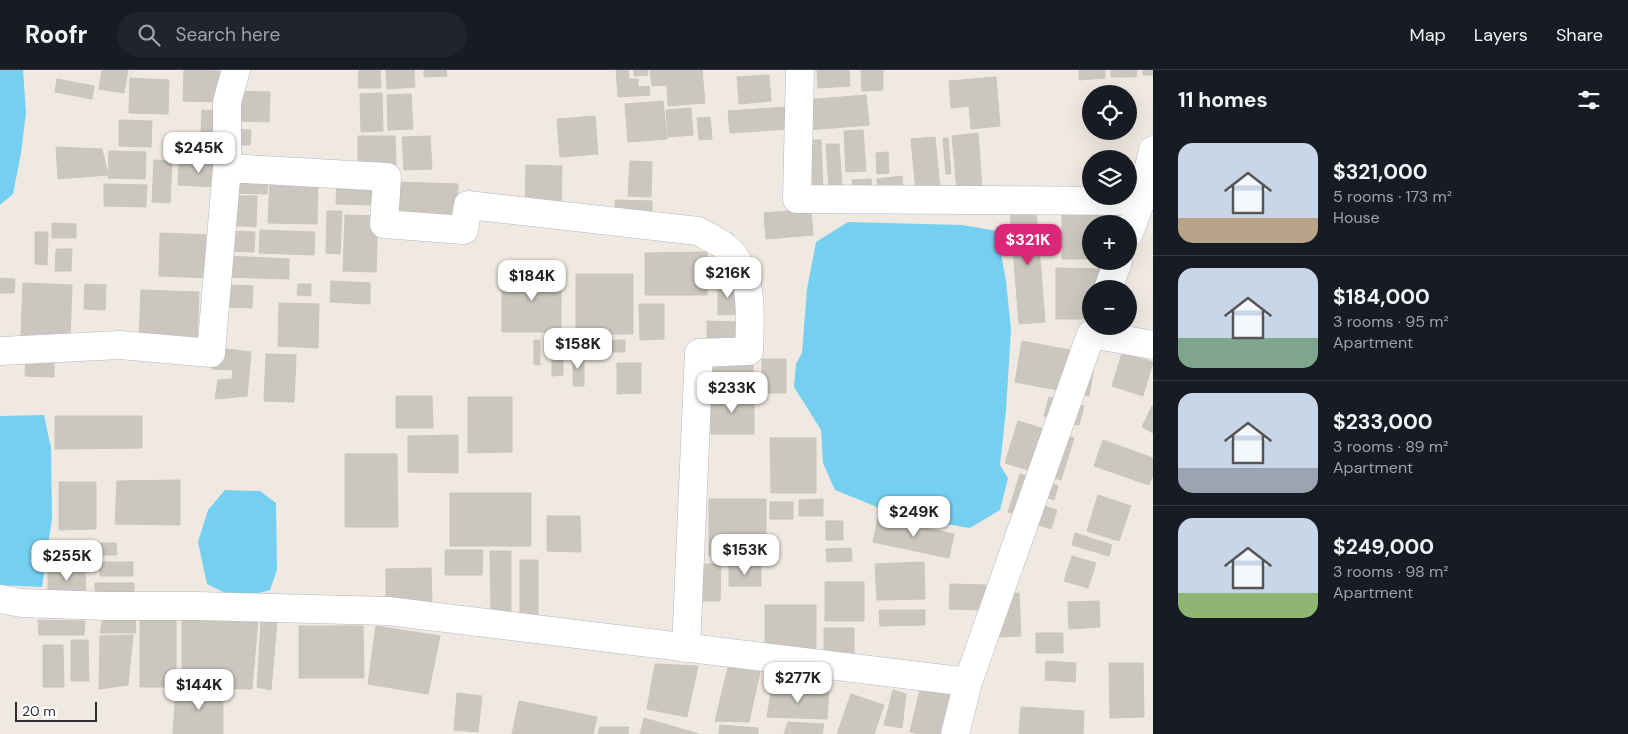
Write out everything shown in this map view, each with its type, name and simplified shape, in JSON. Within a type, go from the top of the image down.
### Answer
[{"type":"street","points":[[0,351],[120,345],[211,354],[227,168],[227,102],[236,70]]},
{"type":"street","points":[[800,70],[797,199],[1141,202]]},
{"type":"street","points":[[1136,215],[1153,150]]},
{"type":"street","points":[[227,168],[387,177],[384,224],[464,230],[468,205],[698,231],[725,246],[738,261],[750,299],[749,352],[699,353],[686,648]]},
{"type":"street","points":[[956,734],[968,682],[1090,335]]},
{"type":"street","points":[[1112,335],[1153,345]]},
{"type":"street","points":[[0,599],[22,603],[107,606],[196,606],[388,611],[968,682]]},
{"type":"water","points":[[0,70],[23,70],[26,113],[13,194],[0,205]]},
{"type":"water","points":[[848,222],[962,225],[997,231],[1006,281],[1011,329],[1006,410],[1000,465],[1008,478],[1000,510],[970,528],[928,521],[877,507],[835,490],[823,463],[821,430],[794,387],[796,364],[802,353],[807,289],[816,242]]},
{"type":"water","points":[[44,415],[51,448],[52,518],[42,587],[0,585],[0,416]]},
{"type":"water","points":[[225,490],[260,491],[276,503],[277,570],[270,590],[245,597],[225,593],[207,584],[198,542],[208,510]]},
{"type":"building","points":[[102,70],[128,70],[124,93],[99,89]]},
{"type":"building","points":[[184,70],[220,71],[219,102],[183,101]]},
{"type":"building","points":[[359,70],[380,70],[381,88],[358,88]]},
{"type":"building","points":[[386,70],[414,70],[415,87],[387,89]]},
{"type":"building","points":[[424,70],[446,70],[447,76],[424,77]]},
{"type":"building","points":[[616,70],[628,70],[629,79],[638,79],[638,87],[649,86],[650,95],[618,97]]},
{"type":"building","points":[[634,70],[647,70],[648,75],[634,76]]},
{"type":"building","points":[[650,70],[702,70],[705,103],[668,106],[667,85],[652,86]]},
{"type":"building","points":[[817,70],[849,70],[850,86],[818,88]]},
{"type":"building","points":[[861,70],[883,70],[883,90],[862,91]]},
{"type":"building","points":[[1079,70],[1105,70],[1105,78],[1079,80]]},
{"type":"building","points":[[1111,70],[1137,70],[1136,77],[1111,77]]},
{"type":"building","points":[[1143,70],[1153,70],[1153,75],[1143,75]]},
{"type":"building","points":[[769,75],[771,101],[739,104],[737,77]]},
{"type":"building","points":[[996,77],[1000,126],[971,129],[969,106],[951,108],[949,81]]},
{"type":"building","points":[[130,78],[169,80],[168,114],[129,113]]},
{"type":"building","points":[[57,79],[94,86],[92,99],[55,92]]},
{"type":"building","points":[[234,91],[270,92],[269,122],[233,121]]},
{"type":"building","points":[[382,93],[383,131],[361,132],[360,94]]},
{"type":"building","points":[[411,94],[413,129],[388,130],[387,95]]},
{"type":"building","points":[[866,95],[869,125],[808,130],[805,100]]},
{"type":"building","points":[[663,101],[667,139],[628,142],[625,104]]},
{"type":"building","points":[[788,107],[790,129],[730,133],[728,111]]},
{"type":"building","points":[[691,108],[693,135],[668,137],[666,110]]},
{"type":"building","points":[[202,110],[224,111],[222,158],[200,158]]},
{"type":"building","points":[[595,116],[598,154],[560,157],[557,119]]},
{"type":"building","points":[[710,117],[712,139],[699,140],[697,118]]},
{"type":"building","points":[[119,120],[152,121],[151,147],[119,146]]},
{"type":"building","points":[[230,129],[251,130],[250,145],[230,145]]},
{"type":"building","points":[[863,130],[866,171],[846,172],[844,131]]},
{"type":"building","points":[[978,133],[982,188],[957,190],[952,136]]},
{"type":"building","points":[[358,136],[395,136],[396,165],[358,165]]},
{"type":"building","points":[[430,136],[432,169],[404,170],[402,137]]},
{"type":"building","points":[[935,137],[940,190],[916,192],[911,139]]},
{"type":"building","points":[[943,138],[948,138],[951,174],[946,174]]},
{"type":"building","points":[[805,140],[821,140],[823,190],[807,191]]},
{"type":"building","points":[[826,144],[839,144],[842,187],[829,188]]},
{"type":"building","points":[[56,147],[102,149],[108,175],[58,179]]},
{"type":"building","points":[[109,151],[146,152],[145,179],[108,178]]},
{"type":"building","points":[[888,152],[889,173],[877,174],[876,153]]},
{"type":"building","points":[[154,160],[172,161],[170,203],[152,202]]},
{"type":"building","points":[[630,161],[652,162],[651,197],[628,196]]},
{"type":"building","points":[[179,162],[220,164],[219,187],[178,185]]},
{"type":"building","points":[[526,165],[562,166],[561,210],[525,208]]},
{"type":"building","points":[[233,174],[268,175],[267,194],[233,193]]},
{"type":"building","points":[[902,176],[903,191],[878,193],[877,179]]},
{"type":"building","points":[[270,177],[318,179],[317,224],[268,223]]},
{"type":"building","points":[[871,179],[872,192],[853,193],[852,180]]},
{"type":"building","points":[[337,180],[373,182],[372,205],[336,204]]},
{"type":"building","points":[[398,182],[458,184],[457,223],[396,221]]},
{"type":"building","points":[[104,184],[147,185],[146,207],[104,206]]},
{"type":"building","points":[[229,196],[257,196],[256,227],[228,225]]},
{"type":"building","points":[[615,200],[652,201],[652,216],[615,215]]},
{"type":"building","points":[[1036,208],[1045,322],[1019,324],[1010,210]]},
{"type":"building","points":[[811,209],[813,235],[766,239],[764,213]]},
{"type":"building","points":[[1062,209],[1118,209],[1118,215],[1082,215],[1082,259],[1062,259]]},
{"type":"building","points":[[327,211],[342,211],[340,254],[326,253]]},
{"type":"building","points":[[345,215],[378,216],[376,272],[343,271]]},
{"type":"building","points":[[52,223],[76,224],[76,238],[52,238]]},
{"type":"building","points":[[260,230],[315,232],[314,255],[259,253]]},
{"type":"building","points":[[226,231],[255,232],[254,252],[225,251]]},
{"type":"building","points":[[35,232],[48,232],[47,265],[35,264]]},
{"type":"building","points":[[160,233],[213,235],[212,278],[159,276]]},
{"type":"building","points":[[56,249],[72,249],[71,271],[55,271]]},
{"type":"building","points":[[707,252],[707,295],[645,295],[645,253]]},
{"type":"building","points":[[227,256],[289,259],[289,279],[226,277]]},
{"type":"building","points":[[1056,268],[1107,270],[1107,280],[1082,280],[1082,319],[1056,319]]},
{"type":"building","points":[[502,273],[561,273],[561,332],[502,332]]},
{"type":"building","points":[[576,274],[633,274],[633,334],[576,334]]},
{"type":"building","points":[[0,278],[15,279],[14,293],[0,293]]},
{"type":"building","points":[[331,281],[370,283],[370,304],[330,302]]},
{"type":"building","points":[[23,283],[72,285],[70,338],[21,336]]},
{"type":"building","points":[[85,284],[106,285],[105,310],[84,309]]},
{"type":"building","points":[[298,284],[311,284],[311,296],[297,295]]},
{"type":"building","points":[[718,284],[738,284],[738,314],[718,315]]},
{"type":"building","points":[[228,285],[253,286],[252,308],[228,307]]},
{"type":"building","points":[[141,290],[199,292],[197,342],[139,340]]},
{"type":"building","points":[[279,303],[319,304],[318,348],[278,346]]},
{"type":"building","points":[[639,304],[664,304],[664,339],[640,340]]},
{"type":"building","points":[[707,321],[736,322],[736,343],[707,343]]},
{"type":"building","points":[[534,340],[540,340],[540,365],[534,364]]},
{"type":"building","points":[[625,340],[625,352],[589,352],[589,341]]},
{"type":"building","points":[[1022,341],[1096,355],[1089,396],[1015,382]]},
{"type":"building","points":[[552,345],[563,345],[563,375],[552,376]]},
{"type":"building","points":[[211,347],[251,352],[247,396],[215,399],[218,380],[232,379],[233,370],[212,369]]},
{"type":"building","points":[[1122,353],[1153,362],[1143,396],[1112,386]]},
{"type":"building","points":[[266,354],[296,355],[294,402],[264,401]]},
{"type":"building","points":[[26,355],[54,356],[54,377],[25,376]]},
{"type":"building","points":[[573,355],[584,355],[584,386],[573,386]]},
{"type":"building","points":[[706,359],[753,359],[753,388],[706,389]]},
{"type":"building","points":[[762,359],[786,359],[786,393],[762,393]]},
{"type":"building","points":[[617,363],[641,363],[641,393],[617,394]]},
{"type":"building","points":[[711,395],[754,395],[754,434],[711,434]]},
{"type":"building","points":[[396,396],[432,396],[433,428],[396,428]]},
{"type":"building","points":[[468,397],[512,397],[512,452],[468,453]]},
{"type":"building","points":[[1049,397],[1084,406],[1079,425],[1044,416]]},
{"type":"building","points":[[1153,406],[1153,433],[1142,427]]},
{"type":"building","points":[[55,416],[142,416],[142,448],[55,449]]},
{"type":"building","points":[[1018,421],[1074,438],[1061,480],[1005,463]]},
{"type":"building","points":[[458,435],[458,473],[408,472],[408,436]]},
{"type":"building","points":[[770,438],[816,438],[816,493],[771,493]]},
{"type":"building","points":[[1103,440],[1153,458],[1153,475],[1149,485],[1094,466]]},
{"type":"building","points":[[345,454],[397,454],[398,527],[345,527]]},
{"type":"building","points":[[1020,474],[1058,486],[1054,500],[1028,492],[1021,515],[1008,512]]},
{"type":"building","points":[[180,480],[180,525],[115,524],[117,481]]},
{"type":"building","points":[[59,482],[96,482],[96,529],[59,530]]},
{"type":"building","points":[[450,493],[531,493],[531,546],[450,546]]},
{"type":"building","points":[[1098,495],[1131,506],[1119,541],[1087,531]]},
{"type":"building","points":[[709,499],[766,499],[766,556],[709,556]]},
{"type":"building","points":[[823,499],[823,516],[799,516],[799,500]]},
{"type":"building","points":[[770,502],[793,502],[793,519],[770,519]]},
{"type":"building","points":[[1035,503],[1057,510],[1051,529],[1030,522]]},
{"type":"building","points":[[547,516],[580,516],[581,552],[547,551]]},
{"type":"building","points":[[878,518],[954,534],[949,558],[873,542]]},
{"type":"building","points":[[826,521],[843,521],[843,540],[826,540]]},
{"type":"building","points":[[1075,533],[1112,545],[1109,556],[1072,545]]},
{"type":"building","points":[[95,543],[116,543],[117,555],[95,555]]},
{"type":"building","points":[[851,548],[852,561],[827,562],[826,549]]},
{"type":"building","points":[[445,550],[483,550],[482,575],[445,575]]},
{"type":"building","points":[[490,551],[511,551],[511,616],[491,616]]},
{"type":"building","points":[[1072,556],[1096,563],[1088,588],[1064,581]]},
{"type":"building","points":[[520,560],[538,560],[538,621],[520,622]]},
{"type":"building","points":[[100,562],[133,562],[133,576],[100,576]]},
{"type":"building","points":[[924,562],[925,599],[877,600],[875,564]]},
{"type":"building","points":[[703,564],[721,564],[720,601],[702,601]]},
{"type":"building","points":[[761,565],[761,586],[729,586],[729,566]]},
{"type":"building","points":[[431,568],[432,605],[386,606],[386,569]]},
{"type":"building","points":[[48,570],[85,570],[86,593],[48,593]]},
{"type":"building","points":[[825,582],[864,582],[864,621],[825,621]]},
{"type":"building","points":[[95,583],[134,583],[134,600],[95,601]]},
{"type":"building","points":[[950,584],[986,585],[986,610],[949,609]]},
{"type":"building","points":[[1019,593],[1021,636],[999,637],[997,595]]},
{"type":"building","points":[[1099,601],[1100,627],[1069,629],[1068,602]]},
{"type":"building","points":[[765,605],[816,605],[816,650],[765,651]]},
{"type":"building","points":[[879,610],[925,610],[925,625],[880,626]]},
{"type":"building","points":[[135,617],[136,633],[100,633],[103,618]]},
{"type":"building","points":[[140,617],[176,617],[176,687],[140,687]]},
{"type":"building","points":[[182,618],[258,620],[252,689],[182,688]]},
{"type":"building","points":[[38,620],[85,621],[84,635],[39,635]]},
{"type":"building","points":[[277,621],[271,690],[257,687],[261,622]]},
{"type":"building","points":[[299,626],[363,626],[364,678],[299,678]]},
{"type":"building","points":[[376,626],[440,636],[428,694],[368,684]]},
{"type":"building","points":[[824,628],[854,628],[854,654],[824,654]]},
{"type":"building","points":[[1036,633],[1063,633],[1063,653],[1036,653]]},
{"type":"building","points":[[133,635],[128,685],[99,689],[100,636]]},
{"type":"building","points":[[71,640],[88,640],[89,681],[71,681]]},
{"type":"building","points":[[43,645],[63,645],[64,687],[43,687]]},
{"type":"building","points":[[730,659],[762,663],[749,722],[715,721]]},
{"type":"building","points":[[1046,661],[1076,663],[1075,682],[1045,680]]},
{"type":"building","points":[[1109,663],[1143,663],[1144,717],[1110,718]]},
{"type":"building","points":[[655,664],[698,666],[687,717],[647,709]]},
{"type":"building","points":[[921,685],[956,694],[946,734],[910,732]]},
{"type":"building","points":[[176,687],[223,688],[223,734],[173,734]]},
{"type":"building","points":[[772,687],[829,691],[827,719],[767,717]]},
{"type":"building","points":[[893,690],[906,694],[902,728],[884,725]]},
{"type":"building","points":[[457,693],[482,696],[478,732],[454,730]]},
{"type":"building","points":[[851,694],[884,705],[874,734],[837,734]]},
{"type":"building","points":[[519,701],[597,717],[593,734],[512,734]]},
{"type":"building","points":[[1021,707],[1084,711],[1083,734],[1019,734]]},
{"type":"building","points":[[644,718],[699,734],[640,734]]},
{"type":"building","points":[[788,722],[824,724],[822,734],[784,734]]},
{"type":"building","points":[[720,725],[758,728],[758,734],[719,734]]},
{"type":"building","points":[[600,727],[629,727],[628,734],[598,734]]}]
